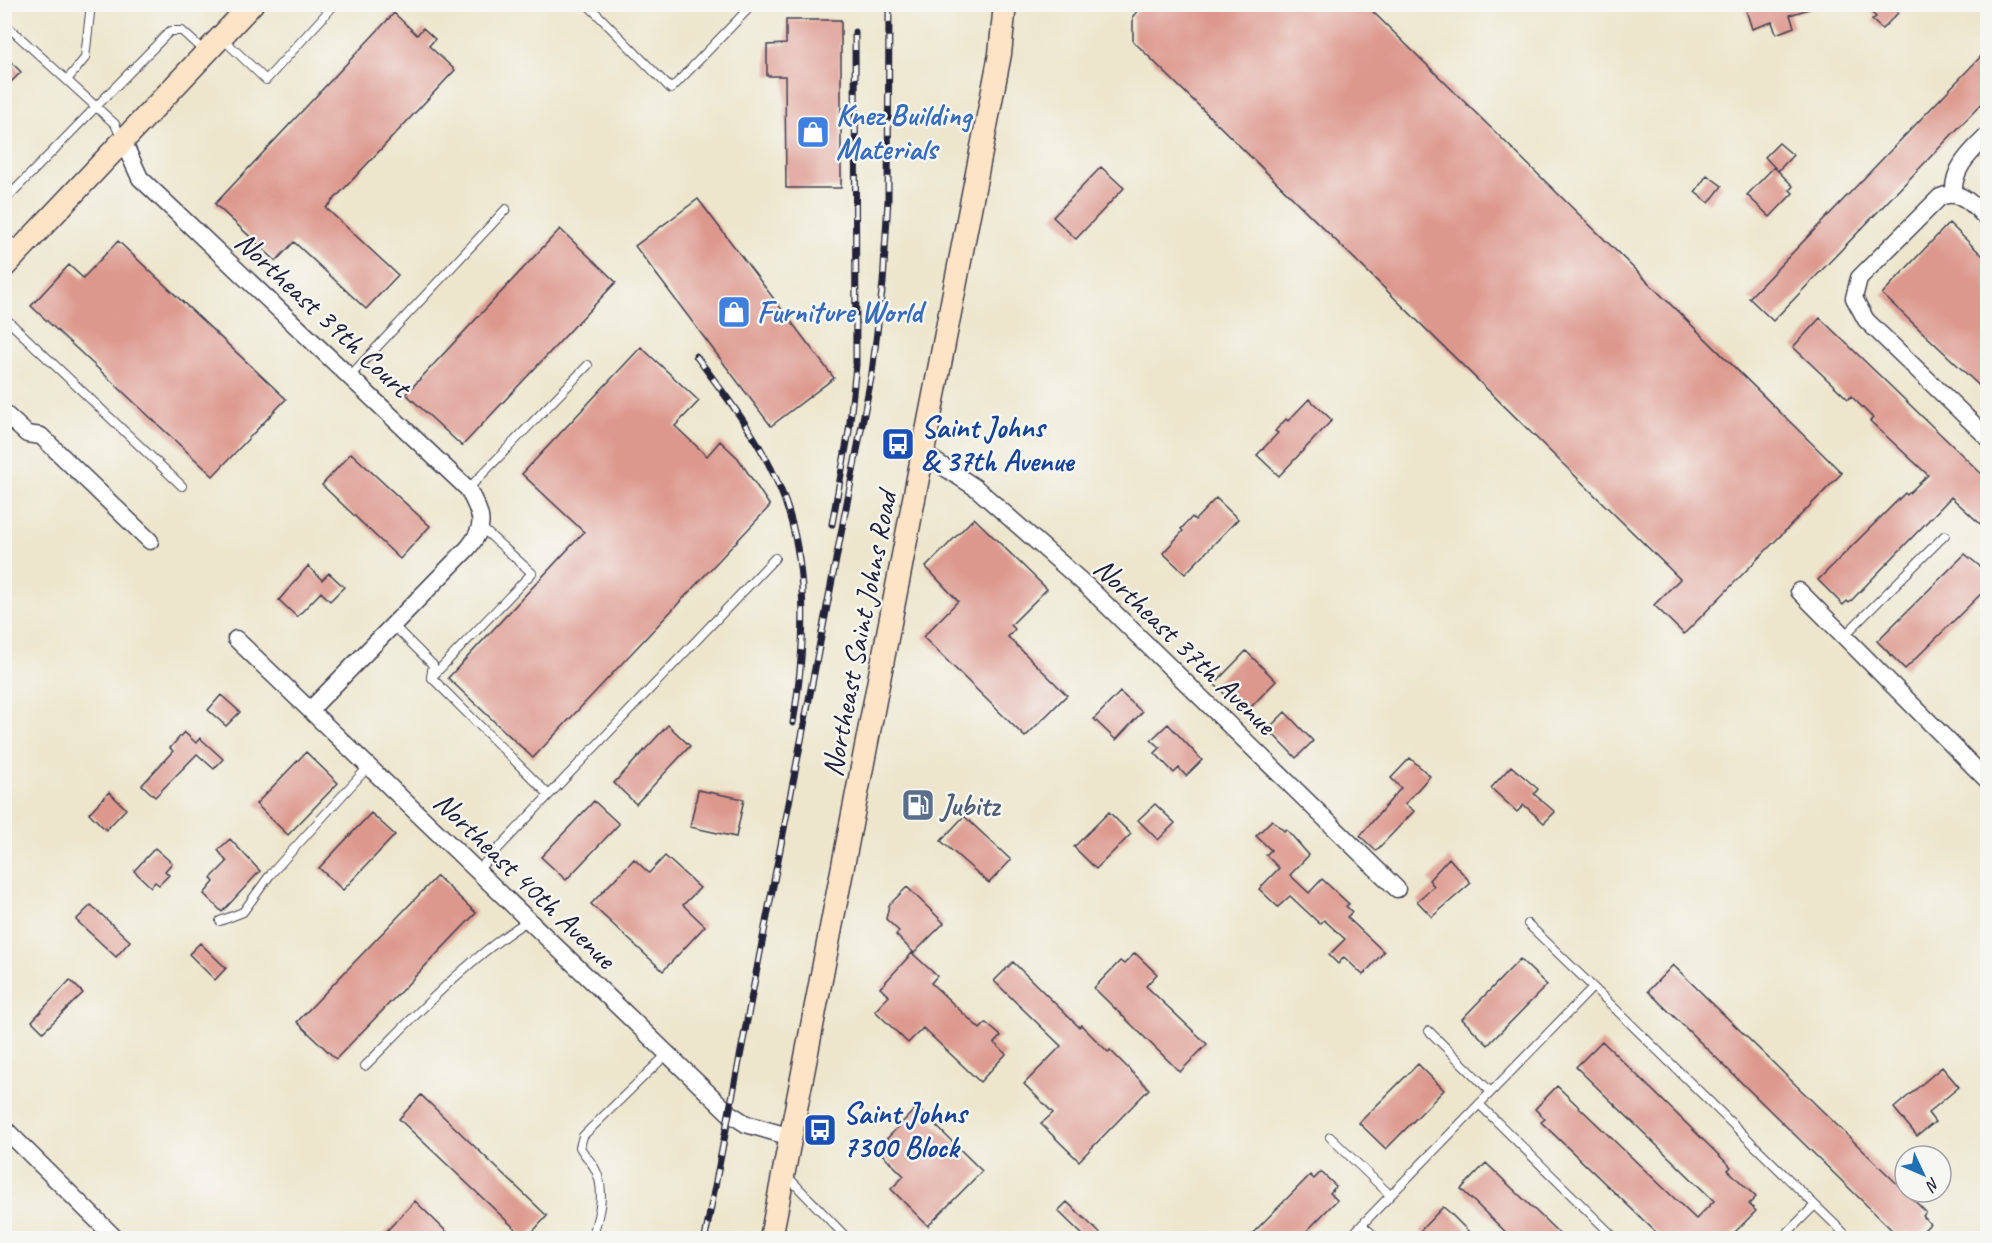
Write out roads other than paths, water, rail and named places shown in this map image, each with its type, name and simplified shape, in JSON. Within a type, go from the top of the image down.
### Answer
[{"type":"main road","points":[[4,267],[12,242],[123,141],[252,4]]},
{"type":"main road","name":"Northeast Saint Johns Road","points":[[771,1239],[1000,54],[1005,4]]},
{"type":"street","points":[[1988,135],[1958,168],[1950,194],[1932,203],[1859,278],[1854,292],[1855,304],[1866,320],[1988,438]]},
{"type":"street","name":"Northeast 39th Court","points":[[123,141],[140,178],[468,489],[480,512],[482,528]]},
{"type":"street","points":[[1950,194],[1969,202],[1988,220]]},
{"type":"street","points":[[4,413],[27,434],[41,436],[150,541]]},
{"type":"street","name":"Northeast 37th Avenue","points":[[924,454],[976,488],[1088,587],[1397,889]]},
{"type":"street","points":[[310,710],[468,548],[482,528]]},
{"type":"street","points":[[1799,591],[1988,781]]},
{"type":"street","name":"Northeast 40th Avenue","points":[[236,639],[527,921],[739,1121],[791,1137]]},
{"type":"street","points":[[7,1131],[115,1239]]},
{"type":"lane","points":[[67,80],[86,58],[92,4]]},
{"type":"lane","points":[[4,201],[170,31],[182,31],[214,45],[266,80],[335,4]]},
{"type":"lane","points":[[586,4],[671,89],[753,4]]},
{"type":"lane","points":[[4,23],[115,124],[123,141]]},
{"type":"lane","points":[[350,377],[506,209]]},
{"type":"lane","points":[[4,317],[182,486]]},
{"type":"lane","points":[[468,489],[588,365]]},
{"type":"lane","points":[[432,677],[532,573],[482,528]]},
{"type":"lane","points":[[1844,636],[1945,535]]},
{"type":"lane","points":[[477,871],[775,558]]},
{"type":"lane","points":[[392,624],[433,664],[432,677],[549,795]]},
{"type":"lane","points":[[220,921],[243,912],[270,875],[369,766]]},
{"type":"lane","points":[[365,1066],[458,972],[494,942],[527,921]]},
{"type":"lane","points":[[1528,924],[1849,1239]]},
{"type":"lane","points":[[1349,1239],[1593,987]]},
{"type":"lane","points":[[1429,1031],[1491,1092]]},
{"type":"lane","points":[[592,1239],[601,1207],[600,1185],[594,1167],[580,1148],[583,1137],[667,1054]]},
{"type":"lane","points":[[1479,1104],[1615,1239]]},
{"type":"lane","points":[[1330,1137],[1390,1196]]},
{"type":"lane","points":[[784,1173],[847,1239]]},
{"type":"lane","points":[[1782,1239],[1815,1205]]},
{"type":"lane","points":[[1362,1225],[1377,1239]]},
{"type":"railway","points":[[705,1238],[872,373],[883,283],[888,200],[889,4]]},
{"type":"railway","points":[[832,524],[849,431],[856,365],[855,32]]},
{"type":"railway","points":[[696,356],[739,415],[768,462],[787,508],[795,538],[800,568],[803,631],[793,723]]},
{"type":"place","name":"Knez Building Materials","points":[[813,132]]},
{"type":"place","name":"Furniture World","points":[[734,312]]},
{"type":"place","name":"Saint Johns & 37th Avenue","points":[[898,444]]},
{"type":"place","name":"Jubitz","points":[[918,805]]},
{"type":"place","name":"Saint Johns 7300 Block","points":[[820,1130]]}]
